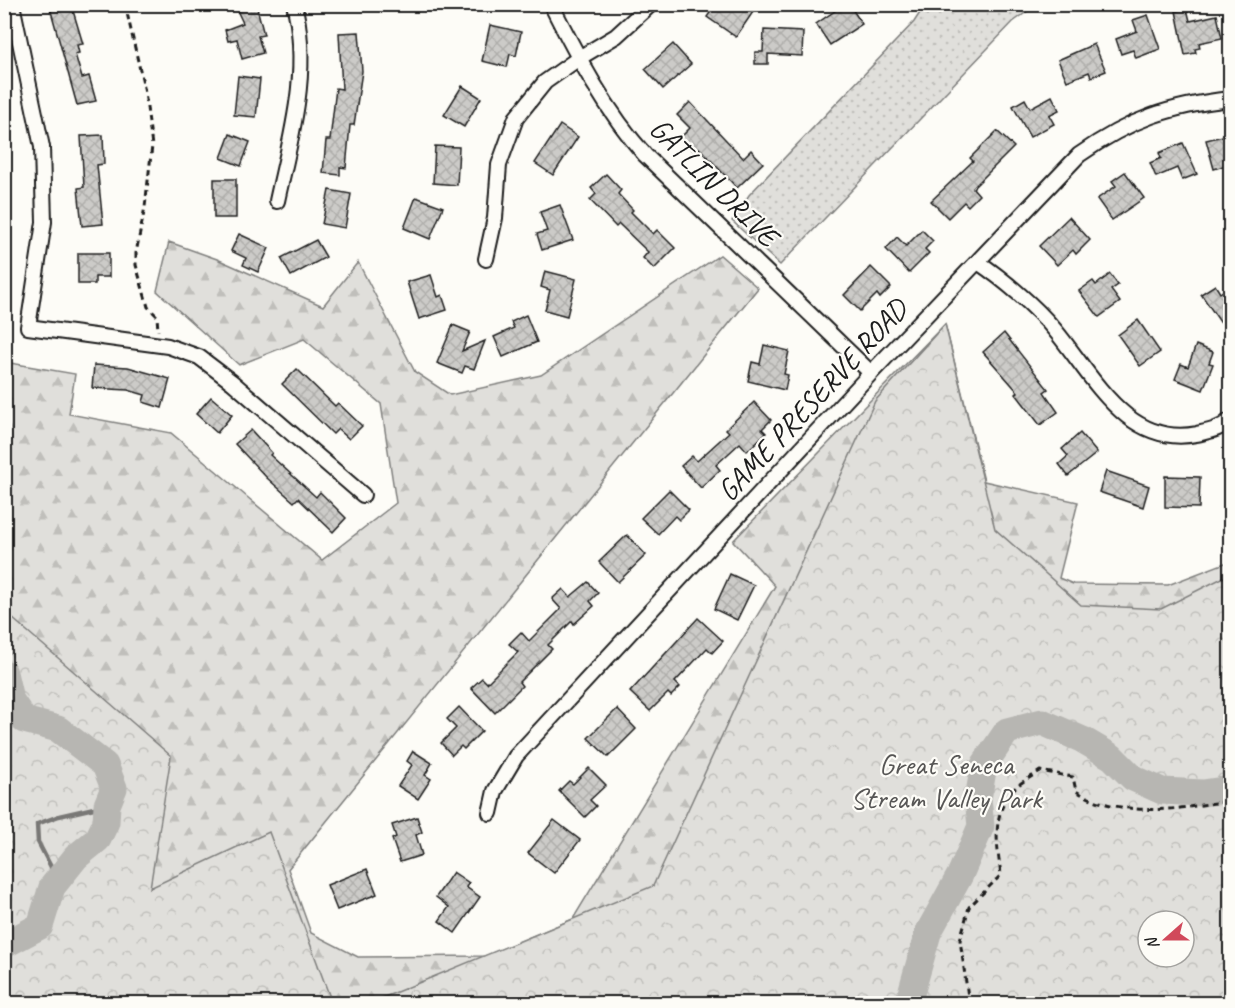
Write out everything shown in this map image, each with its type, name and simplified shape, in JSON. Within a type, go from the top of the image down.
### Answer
[{"type":"street","points":[[12,4],[42,147],[44,222],[28,327],[168,346],[199,357],[232,381],[363,495]]},
{"type":"street","points":[[277,201],[297,108],[301,69],[300,28],[294,4]]},
{"type":"street","name":"GATLIN DRIVE","points":[[551,4],[579,58],[622,129],[645,156],[871,373]]},
{"type":"street","points":[[486,259],[495,218],[499,165],[516,118],[545,82],[616,36],[651,4]]},
{"type":"street","name":"GAME PRESERVE ROAD","points":[[490,813],[495,791],[516,756],[871,373],[1080,155],[1108,135],[1138,120],[1183,106],[1230,99]]},
{"type":"street","points":[[978,262],[998,275],[1053,327],[1110,402],[1133,421],[1164,434],[1183,436],[1215,430],[1230,420]]},
{"type":"path","points":[[125,4],[144,86],[152,146],[136,260],[147,305],[158,319],[157,345]]},
{"type":"path","points":[[969,1004],[960,940],[969,908],[1000,875],[997,841],[999,810],[1014,788],[1040,771],[1073,777],[1076,791],[1085,797],[1125,809],[1186,808],[1230,802]]},
{"type":"green space","points":[[925,5],[1036,5],[1013,22],[780,265],[732,221],[749,195],[914,22]]},
{"type":"green space","points":[[169,242],[217,259],[323,306],[358,262],[415,372],[450,395],[541,375],[720,255],[758,288],[288,869],[311,933],[358,957],[485,956],[573,919],[775,586],[733,541],[945,324],[984,481],[1078,502],[1059,578],[1073,584],[1168,585],[1230,561],[1230,1003],[5,1003],[4,362],[75,374],[69,414],[171,433],[322,560],[396,503],[381,404],[304,339],[239,365],[157,291]]},
{"type":"green space","name":"Great Seneca Stream Valley Park","points":[[945,324],[995,529],[1081,605],[1161,609],[1230,574],[1230,1003],[370,1003],[653,886],[875,401]]},
{"type":"green space","points":[[4,611],[171,756],[150,888],[269,832],[332,1003],[5,1003]]},
{"type":"building","points":[[49,4],[71,4],[83,44],[77,45],[79,53],[75,54],[82,78],[89,76],[96,101],[77,105]]},
{"type":"building","points":[[234,4],[256,4],[264,35],[258,36],[263,53],[242,59],[237,39],[228,41],[225,30],[243,23]]},
{"type":"building","points":[[716,4],[742,4],[753,12],[736,37],[707,17]]},
{"type":"building","points":[[845,4],[849,4],[862,24],[830,45],[816,24]]},
{"type":"building","points":[[1187,9],[1190,21],[1217,15],[1222,38],[1199,43],[1200,48],[1195,49],[1196,53],[1185,55],[1176,11]]},
{"type":"building","points":[[1148,15],[1160,49],[1136,58],[1133,50],[1121,54],[1116,39],[1137,31],[1133,20]]},
{"type":"building","points":[[490,25],[521,32],[516,56],[510,54],[507,67],[482,61]]},
{"type":"building","points":[[764,30],[803,32],[802,56],[768,54],[768,64],[755,64],[755,52],[763,52]]},
{"type":"building","points":[[359,32],[362,71],[354,125],[350,125],[346,168],[340,167],[340,175],[323,173],[326,140],[330,140],[336,88],[342,89],[339,33]]},
{"type":"building","points":[[673,44],[691,64],[663,89],[645,69]]},
{"type":"building","points":[[1094,44],[1106,71],[1091,77],[1089,72],[1067,81],[1058,60]]},
{"type":"building","points":[[238,76],[260,79],[256,117],[234,115]]},
{"type":"building","points":[[462,86],[481,98],[464,127],[444,115]]},
{"type":"building","points":[[1052,96],[1059,110],[1049,115],[1054,124],[1030,137],[1013,106],[1025,99],[1030,108]]},
{"type":"building","points":[[690,102],[743,158],[751,150],[763,163],[737,188],[699,148],[695,152],[680,138],[690,128],[677,115]]},
{"type":"building","points":[[560,125],[578,137],[553,175],[535,163]]},
{"type":"building","points":[[997,131],[1014,147],[973,188],[979,195],[968,206],[964,202],[948,218],[931,201],[973,161],[970,158]]},
{"type":"building","points":[[230,134],[250,142],[241,166],[221,158]]},
{"type":"building","points":[[103,135],[104,164],[97,165],[103,224],[82,226],[78,188],[84,187],[81,136]]},
{"type":"building","points":[[1223,136],[1225,144],[1230,142],[1230,164],[1214,169],[1206,140]]},
{"type":"building","points":[[1183,143],[1197,174],[1182,180],[1177,168],[1156,177],[1150,163],[1161,158],[1159,153]]},
{"type":"building","points":[[435,146],[459,147],[457,185],[433,183]]},
{"type":"building","points":[[1125,172],[1144,198],[1112,220],[1097,199],[1116,186],[1112,181]]},
{"type":"building","points":[[606,174],[621,190],[618,194],[633,210],[631,212],[653,234],[657,230],[675,248],[654,269],[643,258],[648,252],[619,224],[616,227],[590,200],[596,194],[591,188]]},
{"type":"building","points":[[214,179],[236,179],[236,218],[214,218]]},
{"type":"building","points":[[329,190],[351,194],[345,228],[322,224]]},
{"type":"building","points":[[416,197],[443,207],[430,239],[404,228]]},
{"type":"building","points":[[560,205],[573,240],[542,250],[537,234],[547,231],[540,212]]},
{"type":"building","points":[[1069,217],[1090,240],[1076,254],[1073,250],[1057,265],[1039,246]]},
{"type":"building","points":[[922,230],[933,241],[925,249],[929,253],[909,273],[886,249],[897,237],[906,246]]},
{"type":"building","points":[[239,234],[269,248],[258,272],[243,265],[246,258],[231,251]]},
{"type":"building","points":[[316,240],[326,257],[291,276],[281,258]]},
{"type":"building","points":[[78,253],[109,253],[109,277],[95,277],[95,284],[78,284]]},
{"type":"building","points":[[871,267],[891,287],[880,298],[877,294],[860,311],[844,295]]},
{"type":"building","points":[[545,271],[576,279],[567,316],[545,310],[550,290],[541,287]]},
{"type":"building","points":[[1110,274],[1118,285],[1111,290],[1120,302],[1099,317],[1079,291],[1093,281],[1096,285]]},
{"type":"building","points":[[431,275],[438,297],[442,295],[447,310],[419,319],[407,282]]},
{"type":"building","points":[[1215,285],[1220,293],[1230,286],[1230,315],[1220,322],[1201,294]]},
{"type":"building","points":[[526,315],[537,342],[503,357],[494,337],[514,328],[511,322]]},
{"type":"building","points":[[1138,320],[1160,352],[1140,366],[1118,335]]},
{"type":"building","points":[[453,325],[470,332],[462,351],[485,341],[474,369],[465,366],[462,373],[437,363]]},
{"type":"building","points":[[1004,333],[1048,389],[1044,392],[1058,412],[1040,425],[1016,394],[1018,392],[983,352]]},
{"type":"building","points":[[764,345],[789,351],[784,374],[788,375],[785,390],[748,381],[752,362],[760,364]]},
{"type":"building","points":[[1196,345],[1213,352],[1209,363],[1213,364],[1203,390],[1175,379],[1181,364],[1188,367]]},
{"type":"building","points":[[94,365],[128,367],[170,379],[162,408],[143,402],[145,395],[128,390],[92,388]]},
{"type":"building","points":[[297,369],[335,406],[338,403],[362,426],[349,439],[338,429],[333,434],[282,384]]},
{"type":"building","points":[[211,397],[232,415],[217,433],[196,414]]},
{"type":"building","points":[[754,402],[771,420],[762,429],[766,433],[747,451],[740,443],[716,465],[720,470],[701,488],[681,466],[692,456],[697,461],[729,432],[726,429]]},
{"type":"building","points":[[251,430],[272,453],[270,455],[316,497],[320,492],[346,518],[333,532],[298,498],[294,502],[267,478],[235,444]]},
{"type":"building","points":[[1080,433],[1097,453],[1068,476],[1059,464],[1068,456],[1062,449]]},
{"type":"building","points":[[1106,471],[1149,486],[1143,507],[1099,492]]},
{"type":"building","points":[[1165,476],[1200,477],[1199,508],[1165,507]]},
{"type":"building","points":[[669,490],[689,510],[679,520],[675,516],[658,534],[641,518]]},
{"type":"building","points":[[627,535],[646,555],[618,582],[599,562]]},
{"type":"building","points":[[730,574],[754,585],[737,620],[714,609]]},
{"type":"building","points":[[588,582],[598,593],[590,601],[594,606],[574,624],[572,621],[548,645],[552,649],[519,682],[522,686],[495,713],[471,688],[482,678],[487,683],[518,652],[509,644],[521,632],[529,641],[561,609],[552,599],[563,589],[570,597]]},
{"type":"building","points":[[698,618],[723,641],[712,653],[707,648],[675,682],[680,687],[671,696],[668,693],[650,711],[630,692]]},
{"type":"building","points":[[459,707],[482,731],[464,749],[461,746],[452,755],[441,743],[456,728],[447,719]]},
{"type":"building","points":[[617,709],[636,729],[608,757],[588,738]]},
{"type":"building","points":[[413,751],[432,763],[425,775],[431,779],[418,799],[398,786],[412,765],[407,761]]},
{"type":"building","points":[[589,768],[606,785],[590,800],[596,806],[585,817],[559,791],[569,781],[573,784]]},
{"type":"building","points":[[417,817],[422,832],[416,835],[422,855],[400,862],[392,839],[396,837],[392,825]]},
{"type":"building","points":[[554,820],[580,840],[554,873],[528,853]]},
{"type":"building","points":[[367,869],[377,894],[337,910],[327,885]]},
{"type":"building","points":[[453,872],[469,883],[466,887],[480,897],[455,933],[439,921],[449,907],[436,897]]},
{"type":"waterway","points":[[4,673],[10,699],[24,720],[58,729],[105,765],[114,788],[107,805],[106,822],[98,839],[76,857],[52,887],[40,926],[4,945]]},
{"type":"waterway","points":[[908,1004],[928,933],[960,875],[981,826],[978,799],[984,765],[1007,731],[1042,722],[1083,740],[1112,757],[1133,778],[1162,791],[1203,793],[1230,789]]},
{"type":"waterway","points":[[52,887],[51,867],[38,842],[37,824],[59,816],[107,805]]}]
